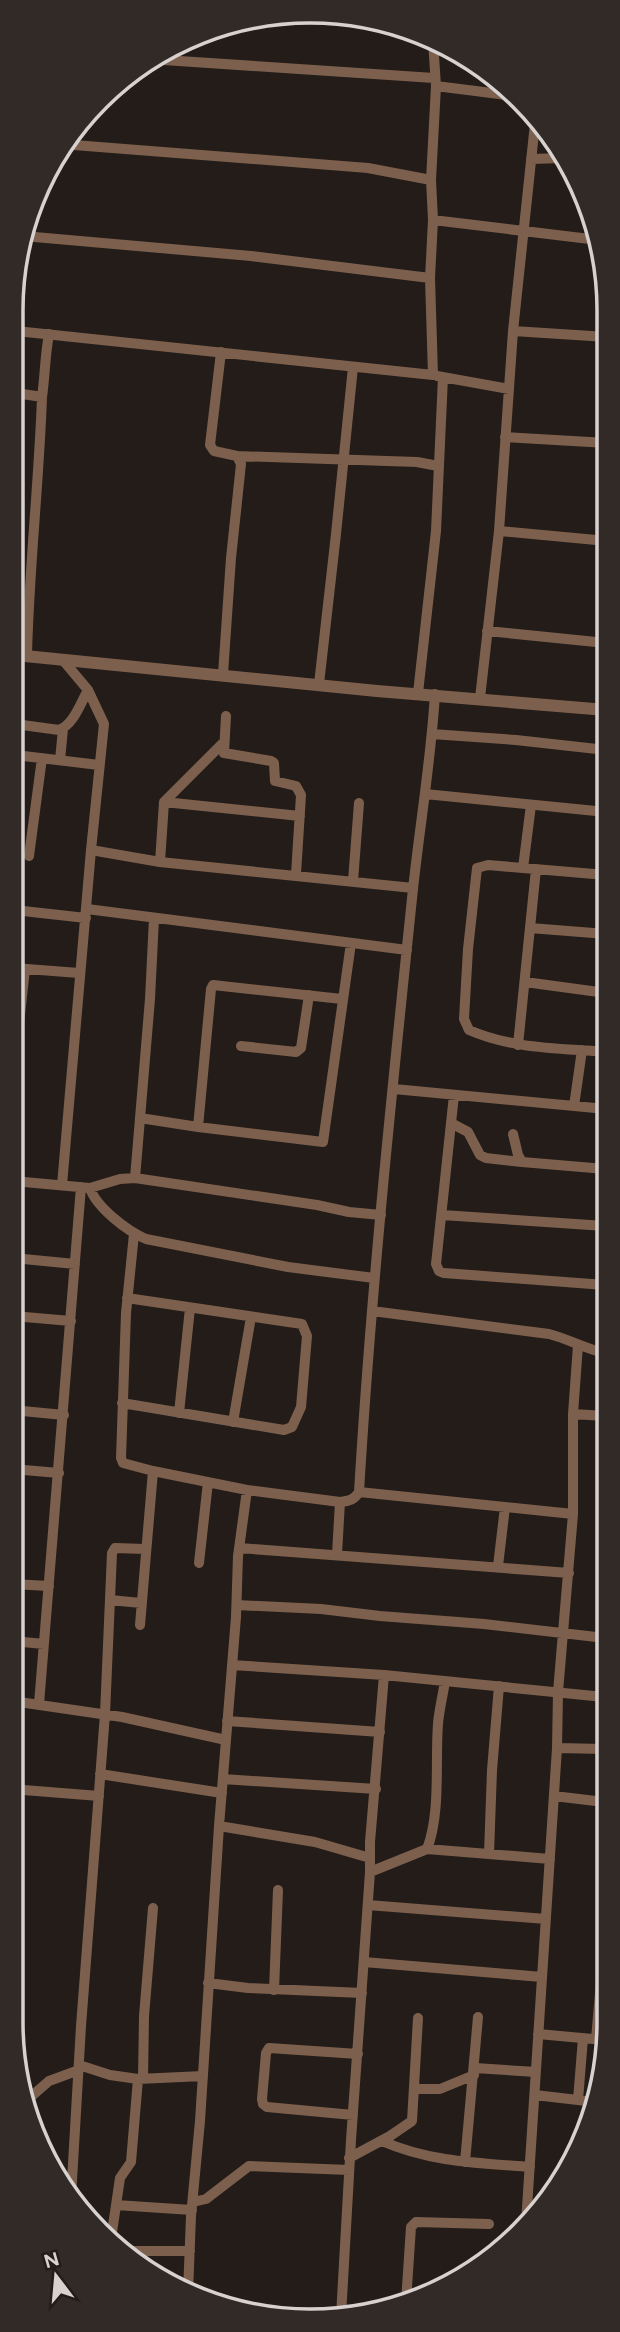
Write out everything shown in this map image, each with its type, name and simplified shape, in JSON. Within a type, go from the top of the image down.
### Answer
[{"type":"street","points":[[418,693],[436,531],[438,466],[438,376],[430,278],[433,220],[431,180],[435,82],[433,51]]},
{"type":"street","points":[[167,60],[435,82],[498,93]]},
{"type":"street","points":[[480,698],[499,531],[513,331],[534,131]]},
{"type":"street","points":[[75,145],[368,168],[431,180]]},
{"type":"street","points":[[531,159],[554,158]]},
{"type":"street","points":[[433,220],[588,239]]},
{"type":"street","points":[[33,237],[251,256],[430,278]]},
{"type":"street","points":[[513,331],[597,336]]},
{"type":"street","points":[[23,332],[438,376],[509,389]]},
{"type":"street","points":[[23,636],[36,514],[44,364],[49,334]]},
{"type":"street","points":[[221,352],[211,445],[214,451],[237,456],[417,462],[438,466]]},
{"type":"street","points":[[319,684],[353,367]]},
{"type":"street","points":[[23,394],[42,397]]},
{"type":"street","points":[[505,437],[597,442]]},
{"type":"street","points":[[223,674],[241,464],[237,456]]},
{"type":"street","points":[[499,531],[597,540]]},
{"type":"street","points":[[487,631],[597,642]]},
{"type":"street","points":[[23,655],[597,709]]},
{"type":"street","points":[[62,659],[88,690],[104,724],[79,973],[62,1185]]},
{"type":"street","points":[[23,725],[64,729],[88,690]]},
{"type":"street","points":[[134,1234],[127,1298],[122,1462],[247,1490],[350,1501],[359,1492],[374,1278],[435,694]]},
{"type":"street","points":[[226,716],[223,750],[226,754],[271,761],[274,764],[275,781],[296,786],[301,794],[296,874]]},
{"type":"street","points":[[61,760],[64,729]]},
{"type":"street","points":[[432,734],[597,749]]},
{"type":"street","points":[[160,862],[164,803],[224,742]]},
{"type":"street","points":[[23,756],[99,765]]},
{"type":"street","points":[[29,856],[42,758]]},
{"type":"street","points":[[425,794],[597,811]]},
{"type":"street","points":[[164,803],[300,816]]},
{"type":"street","points":[[353,881],[359,803]]},
{"type":"street","points":[[523,868],[531,805]]},
{"type":"street","points":[[91,850],[160,862],[413,887]]},
{"type":"street","points":[[597,874],[480,866],[475,872],[464,1019],[469,1031],[483,1037],[519,1045],[597,1051]]},
{"type":"street","points":[[519,1045],[536,869]]},
{"type":"street","points":[[23,910],[154,918],[407,950]]},
{"type":"street","points":[[135,1178],[154,918]]},
{"type":"street","points":[[530,928],[597,933]]},
{"type":"street","points":[[140,1118],[323,1142],[351,943]]},
{"type":"street","points":[[23,968],[79,973]]},
{"type":"street","points":[[525,982],[597,992]]},
{"type":"street","points":[[198,1127],[213,985],[342,999]]},
{"type":"street","points":[[241,1046],[296,1052],[301,1048],[309,995]]},
{"type":"street","points":[[574,1106],[582,1050]]},
{"type":"street","points":[[394,1088],[597,1108]]},
{"type":"street","points":[[454,1095],[436,1264],[439,1270],[444,1273],[597,1284]]},
{"type":"street","points":[[451,1123],[468,1132],[480,1155],[495,1159],[597,1168]]},
{"type":"street","points":[[513,1134],[522,1161]]},
{"type":"street","points":[[23,1182],[85,1187],[135,1178],[381,1215]]},
{"type":"street","points":[[85,1187],[134,1234],[160,1242],[288,1266],[374,1278]]},
{"type":"street","points":[[39,1704],[75,1264],[85,1187]]},
{"type":"street","points":[[442,1215],[597,1225]]},
{"type":"street","points":[[23,1259],[75,1264]]},
{"type":"street","points":[[122,1403],[284,1430],[292,1427],[301,1407],[306,1348],[305,1329],[302,1324],[127,1298]]},
{"type":"street","points":[[179,1413],[190,1308]]},
{"type":"street","points":[[372,1311],[549,1334],[597,1351]]},
{"type":"street","points":[[23,1317],[71,1321]]},
{"type":"street","points":[[233,1422],[251,1317]]},
{"type":"street","points":[[527,2210],[557,1748],[558,1692],[569,1573],[573,1415],[578,1345]]},
{"type":"street","points":[[23,1411],[64,1415]]},
{"type":"street","points":[[573,1415],[597,1416]]},
{"type":"street","points":[[23,1470],[59,1473]]},
{"type":"street","points":[[140,1625],[153,1471]]},
{"type":"street","points":[[199,1563],[208,1482]]},
{"type":"street","points":[[189,2282],[239,1548],[247,1490]]},
{"type":"street","points":[[359,1492],[572,1514]]},
{"type":"street","points":[[337,1554],[340,1502]]},
{"type":"street","points":[[498,1566],[505,1507]]},
{"type":"street","points":[[72,2183],[106,1714],[112,1553],[115,1548],[145,1549]]},
{"type":"street","points":[[239,1548],[569,1573]]},
{"type":"street","points":[[23,1585],[49,1586]]},
{"type":"street","points":[[110,1600],[141,1603]]},
{"type":"street","points":[[237,1605],[321,1609],[484,1623],[597,1637]]},
{"type":"street","points":[[23,1642],[44,1644]]},
{"type":"street","points":[[232,1665],[384,1675],[597,1696]]},
{"type":"street","points":[[341,2308],[349,2158],[384,1675]]},
{"type":"street","points":[[427,1849],[431,1839],[438,1722],[445,1681]]},
{"type":"street","points":[[489,1854],[499,1686]]},
{"type":"street","points":[[23,1702],[106,1714],[226,1740]]},
{"type":"street","points":[[228,1721],[380,1732]]},
{"type":"street","points":[[557,1748],[597,1749]]},
{"type":"street","points":[[100,1774],[222,1793]]},
{"type":"street","points":[[223,1779],[376,1789]]},
{"type":"street","points":[[23,1789],[99,1796]]},
{"type":"street","points":[[554,1796],[597,1801]]},
{"type":"street","points":[[219,1826],[315,1842],[370,1857]]},
{"type":"street","points":[[370,1872],[427,1849],[550,1859]]},
{"type":"street","points":[[274,1990],[278,1890]]},
{"type":"street","points":[[368,1905],[546,1919]]},
{"type":"street","points":[[112,2230],[120,2178],[131,2162],[141,2079],[153,1908]]},
{"type":"street","points":[[364,1962],[542,1978]]},
{"type":"street","points":[[208,1983],[274,1990],[362,1993]]},
{"type":"street","points":[[465,2162],[478,2017]]},
{"type":"street","points":[[349,2158],[382,2141],[411,2121],[418,2018]]},
{"type":"street","points":[[538,2034],[597,2040]]},
{"type":"street","points":[[578,2100],[583,2038]]},
{"type":"street","points":[[353,2115],[267,2107],[262,2099],[266,2053],[269,2048],[358,2054]]},
{"type":"street","points":[[33,2095],[49,2081],[79,2068],[141,2079],[203,2076]]},
{"type":"street","points":[[414,2089],[440,2088],[474,2072],[536,2072]]},
{"type":"street","points":[[535,2095],[586,2101]]},
{"type":"street","points":[[382,2141],[429,2156],[530,2167]]},
{"type":"street","points":[[116,2205],[192,2206],[206,2199],[249,2166],[349,2170]]},
{"type":"street","points":[[407,2292],[411,2227],[416,2222],[489,2224]]},
{"type":"street","points":[[136,2251],[190,2251]]}]
